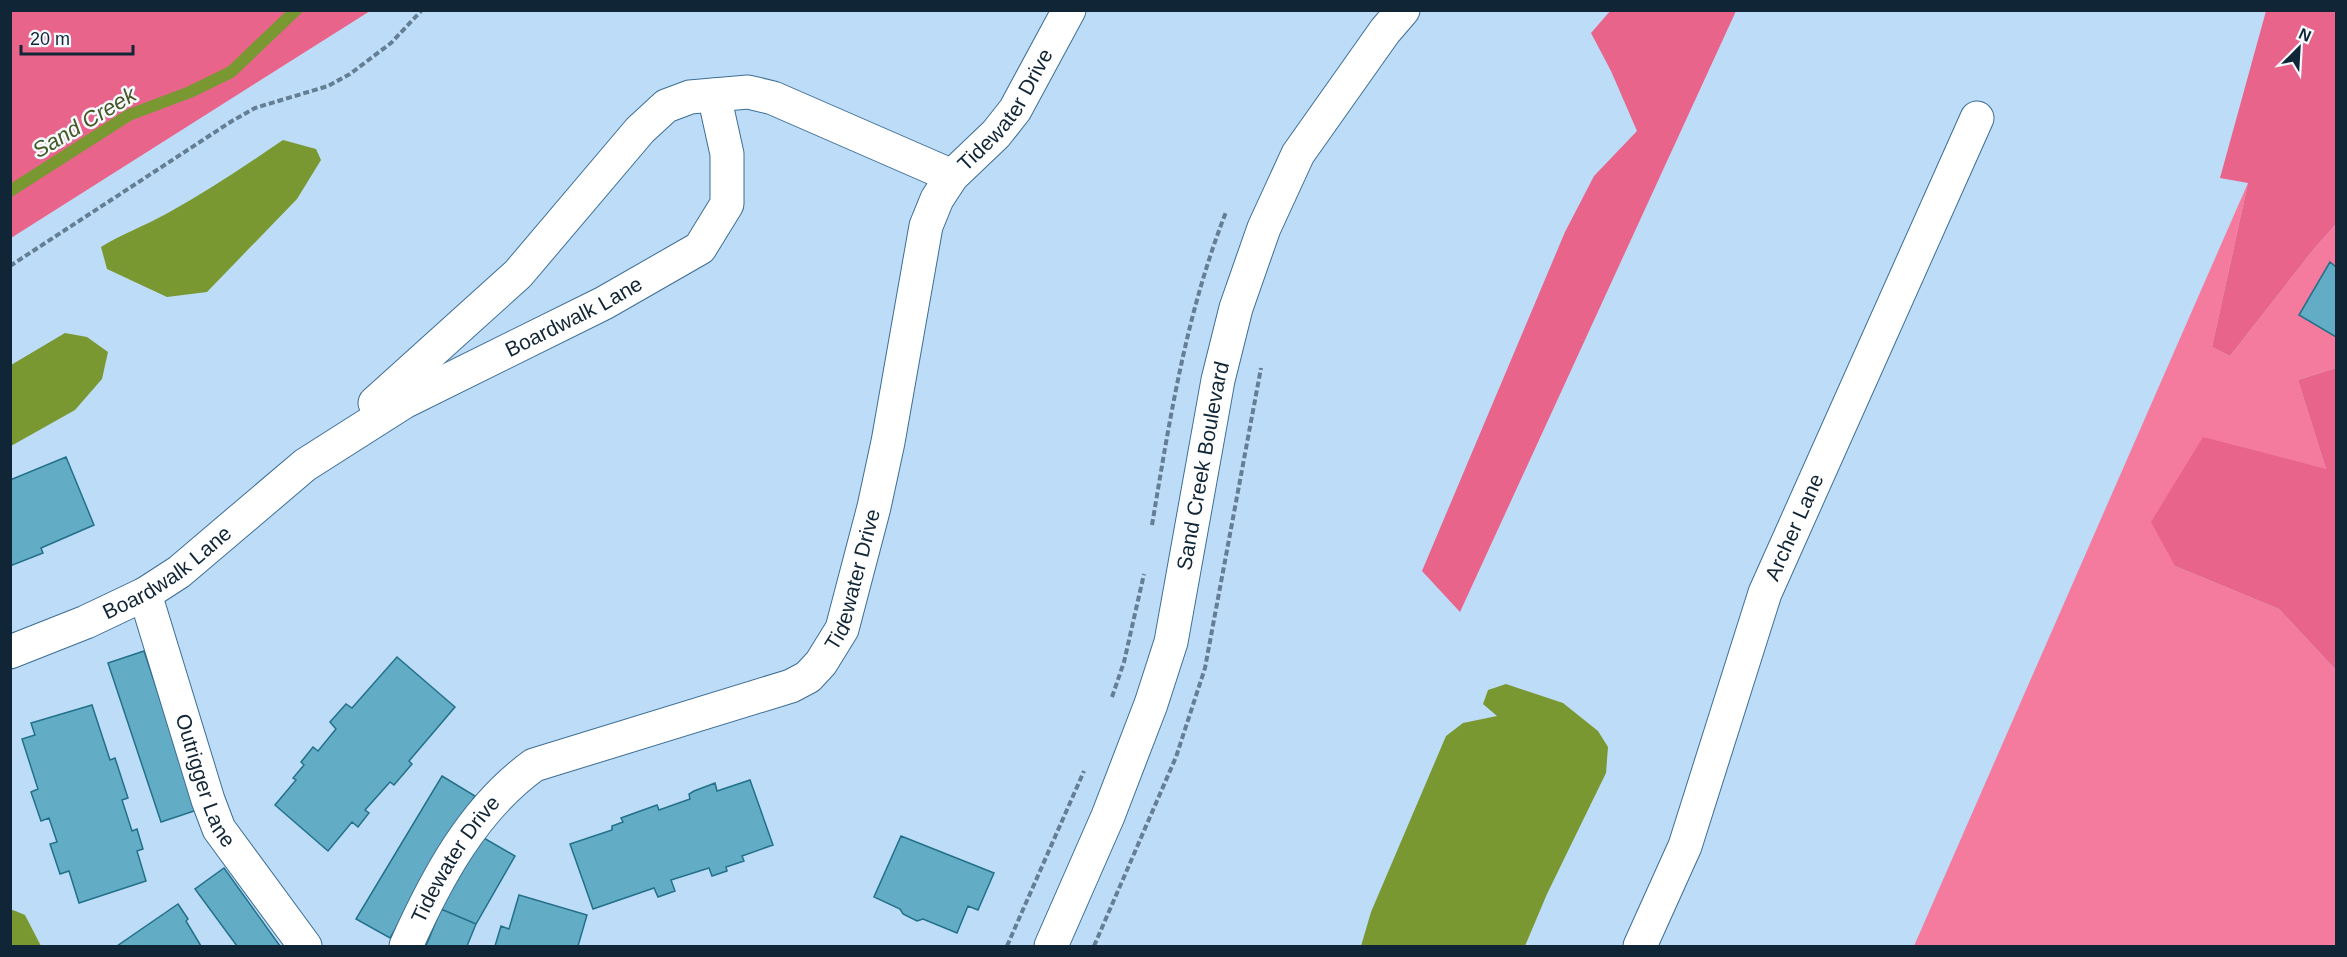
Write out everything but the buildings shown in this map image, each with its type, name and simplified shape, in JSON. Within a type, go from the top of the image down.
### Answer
[{"type":"street","name":"Tidewater Drive","points":[[406,946],[422,910],[462,841],[490,804],[514,780],[534,765],[791,686],[808,677],[821,663],[842,629],[874,507],[926,226],[937,198],[952,176],[996,134],[1014,110],[1069,10]]},
{"type":"street","name":"Sand Creek Boulevard","points":[[1051,946],[1108,816],[1151,704],[1171,642],[1218,380],[1236,308],[1264,228],[1298,154],[1385,31],[1403,10]]},
{"type":"street","name":"Boardwalk Lane","points":[[10,652],[86,622],[146,594],[179,572],[457,332],[518,274],[640,130],[666,106],[690,97],[748,92],[773,98],[952,176]]},
{"type":"street","name":"Boardwalk Lane","points":[[305,465],[404,402],[604,303],[700,248],[727,204],[727,154],[714,95]]},
{"type":"street","name":"Archer Lane","points":[[1640,946],[1685,846],[1765,593],[1977,118]]},
{"type":"street","name":"Outrigger Lane","points":[[146,594],[208,800],[219,829],[305,946]]},
{"type":"path","points":[[10,266],[255,108],[328,86],[350,74],[391,43],[422,10]]},
{"type":"path","points":[[1152,528],[1182,351],[1226,212]]},
{"type":"path","points":[[1110,702],[1124,662],[1146,564]]},
{"type":"path","points":[[1007,946],[1087,763]]},
{"type":"shaded area","points":[[11,10],[370,10],[370,11],[11,238]]},
{"type":"shaded area","points":[[1611,10],[1736,11],[1460,612],[1422,571],[1565,232],[1594,176],[1637,131],[1611,71],[1591,33]]},
{"type":"shaded area","points":[[2266,11],[2336,11],[2336,224],[2230,356],[2212,347],[2248,183],[2220,178]]},
{"type":"shaded area","points":[[283,140],[316,149],[321,160],[297,199],[207,292],[167,297],[107,269],[101,247],[181,206]]},
{"type":"shaded area","points":[[2248,183],[2212,347],[2230,356],[2336,224],[2336,368],[2298,380],[2326,469],[2175,566],[2279,609],[2336,670],[2336,946],[1914,946]]},
{"type":"shaded area","points":[[65,333],[87,337],[108,352],[102,379],[75,410],[11,446],[11,365]]},
{"type":"shaded area","points":[[2336,368],[2336,670],[2279,609],[2175,566],[2151,522],[2203,437],[2326,469],[2298,380]]},
{"type":"shaded area","points":[[1506,684],[1563,703],[1598,731],[1608,747],[1606,773],[1547,894],[1525,946],[1361,946],[1371,912],[1446,736],[1463,723],[1497,716],[1483,704],[1488,690]]},
{"type":"shaded area","points":[[11,911],[25,915],[41,946],[11,946]]},
{"type":"waterway","name":"Sand Creek","points":[[10,191],[129,115],[190,92],[231,72],[296,10]]}]
